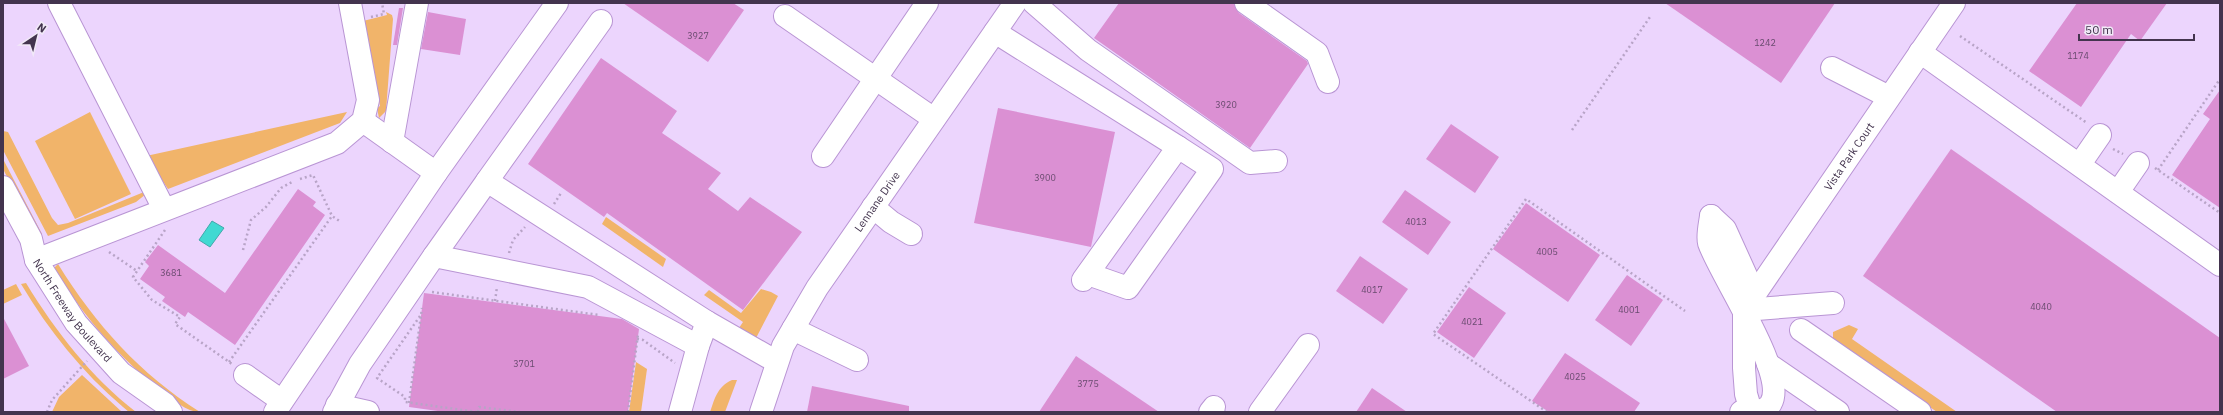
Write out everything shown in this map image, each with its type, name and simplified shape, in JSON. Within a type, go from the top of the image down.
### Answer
[{"type":"street","points":[[59,3],[167,216]]},
{"type":"street","points":[[36,260],[167,216],[337,143],[363,121],[368,100],[350,3]]},
{"type":"street","points":[[392,142],[417,3]]},
{"type":"street","points":[[236,368],[279,406],[436,173],[557,3]]},
{"type":"street","points":[[823,156],[927,3]]},
{"type":"street","name":"Lennane Drive","points":[[760,412],[783,346],[817,288],[1015,3]]},
{"type":"street","points":[[1034,3],[1088,50],[1250,163],[1276,161]]},
{"type":"street","points":[[1246,3],[1317,53],[1328,82]]},
{"type":"street","name":"Vista Park Court","points":[[1744,310],[1954,3]]},
{"type":"street","points":[[785,16],[934,120]]},
{"type":"street","points":[[368,412],[335,409],[360,364],[434,256],[601,21]]},
{"type":"street","points":[[995,32],[1178,147],[1212,169],[1128,288],[1086,277],[1178,147]]},
{"type":"street","points":[[1920,52],[2080,164],[2220,265]]},
{"type":"street","points":[[1832,68],[1889,97]]},
{"type":"street","points":[[363,121],[436,173]]},
{"type":"street","points":[[2080,164],[2100,134]]},
{"type":"street","points":[[2118,192],[2148,166]]},
{"type":"street","points":[[487,181],[707,322],[777,362]]},
{"type":"street","name":"North Freeway Boulevard","points":[[3,187],[30,239],[36,260],[76,323],[121,373],[165,404],[171,412]]},
{"type":"street","points":[[873,207],[891,222],[911,234]]},
{"type":"street","name":"North Freeway Boulevard","points":[[3,217],[42,296],[89,360],[119,388],[150,412]]},
{"type":"street","points":[[434,256],[588,287],[698,346]]},
{"type":"street","points":[[1744,310],[1833,303]]},
{"type":"street","points":[[1744,310],[1768,364],[1774,389],[1772,402],[1752,411],[1746,394],[1744,373],[1744,310]]},
{"type":"street","points":[[680,412],[698,346],[707,322]]},
{"type":"street","points":[[793,329],[857,360]]},
{"type":"street","points":[[1801,330],[1920,412]]},
{"type":"street","points":[[1260,412],[1308,344]]},
{"type":"street","points":[[1768,364],[1838,412]]},
{"type":"path","points":[[366,18],[384,14],[382,3]]},
{"type":"path","points":[[1572,130],[1650,17]]},
{"type":"path","points":[[2148,166],[2220,80]]},
{"type":"path","points":[[243,250],[252,220],[266,207],[281,188],[294,181],[313,175],[332,216],[341,222]]},
{"type":"path","points":[[495,300],[497,284],[504,270],[513,240],[553,205],[561,193]]},
{"type":"path","points":[[1547,412],[1433,334],[1526,200],[1685,311]]},
{"type":"path","points":[[167,216],[133,277],[152,300],[180,318],[175,324],[236,368],[332,216]]},
{"type":"path","points":[[103,248],[137,271]]},
{"type":"path","points":[[424,291],[602,315]]},
{"type":"path","points":[[409,402],[422,306]]},
{"type":"path","points":[[421,316],[377,378],[406,397],[405,402],[463,411],[478,412],[479,407],[520,412]]},
{"type":"path","points":[[628,412],[639,327]]},
{"type":"path","points":[[637,339],[643,340],[675,363],[673,370]]},
{"type":"path","points":[[47,412],[52,400],[89,360]]},
{"type":"shaded area","points":[[386,12],[392,15],[393,19],[386,111],[379,118],[377,108],[380,106],[363,21],[387,15]]},
{"type":"shaded area","points":[[90,112],[131,194],[75,219],[35,141]]},
{"type":"shaded area","points":[[347,112],[340,123],[168,189],[146,156]]},
{"type":"shaded area","points":[[3,131],[8,132],[52,218],[58,225],[68,223],[144,192],[146,194],[136,202],[48,236],[3,150]]},
{"type":"shaded area","points":[[3,159],[42,234],[38,236],[3,169]]},
{"type":"shaded area","points":[[606,217],[666,259],[663,267],[602,224]]},
{"type":"shaded area","points":[[212,221],[224,228],[210,247],[199,240]]},
{"type":"shaded area","points":[[58,264],[87,307],[120,346],[158,381],[200,412],[185,408],[176,402],[131,365],[103,335],[77,303],[54,268]]},
{"type":"shaded area","points":[[26,283],[37,301],[75,353],[104,384],[136,412],[129,412],[108,394],[67,350],[43,318],[21,284]]},
{"type":"shaded area","points":[[16,284],[22,295],[3,304],[3,290]]},
{"type":"shaded area","points":[[761,289],[778,296],[755,340],[737,331],[743,322],[704,295],[709,290],[741,313]]},
{"type":"shaded area","points":[[1849,325],[1858,329],[1852,339],[1957,412],[1937,412],[1833,339],[1833,332]]},
{"type":"shaded area","points":[[636,362],[647,369],[641,412],[629,412]]},
{"type":"shaded area","points":[[82,375],[122,412],[52,412],[59,397]]},
{"type":"shaded area","points":[[732,380],[737,380],[725,412],[710,412],[715,398],[720,390]]},
{"type":"building","points":[[623,3],[733,3],[744,10],[708,62]]},
{"type":"building","points":[[1119,3],[1234,3],[1239,13],[1307,61],[1308,64],[1250,148],[1094,38]]},
{"type":"building","points":[[1665,3],[1835,3],[1781,83]]},
{"type":"building","points":[[2077,3],[2167,3],[2140,41],[2131,34],[2081,107],[2029,71]]},
{"type":"building","points":[[399,8],[403,8],[397,45],[393,45]]},
{"type":"building","points":[[428,12],[466,19],[460,55],[421,49]]},
{"type":"building","points":[[601,58],[677,111],[662,133],[721,173],[708,189],[738,211],[750,197],[802,232],[743,310],[607,213],[604,217],[528,164]]},
{"type":"building","points":[[2220,90],[2220,208],[2172,175],[2210,119],[2203,114]]},
{"type":"building","points":[[998,108],[1115,132],[1091,247],[974,223]]},
{"type":"building","points":[[1451,124],[1499,157],[1475,193],[1426,159]]},
{"type":"building","points":[[1951,149],[2220,338],[2220,412],[2057,412],[1863,276]]},
{"type":"building","points":[[298,189],[316,202],[313,206],[325,215],[235,345],[188,312],[185,317],[162,301],[165,297],[140,279],[149,266],[145,262],[158,245],[225,293]]},
{"type":"building","points":[[1405,190],[1451,222],[1428,255],[1382,222]]},
{"type":"building","points":[[1526,203],[1600,255],[1568,302],[1493,249]]},
{"type":"building","points":[[1360,256],[1408,289],[1383,324],[1336,291]]},
{"type":"building","points":[[1627,275],[1663,300],[1631,346],[1595,320]]},
{"type":"building","points":[[1469,287],[1506,313],[1474,358],[1437,332]]},
{"type":"building","points":[[424,293],[622,319],[639,329],[628,412],[445,412],[409,407]]},
{"type":"building","points":[[3,317],[29,366],[3,379]]},
{"type":"building","points":[[1565,353],[1640,403],[1634,412],[1549,412],[1532,401]]},
{"type":"building","points":[[1076,356],[1159,412],[1039,412]]},
{"type":"building","points":[[812,386],[909,406],[909,412],[807,412]]},
{"type":"building","points":[[1372,388],[1407,412],[1356,412]]}]
